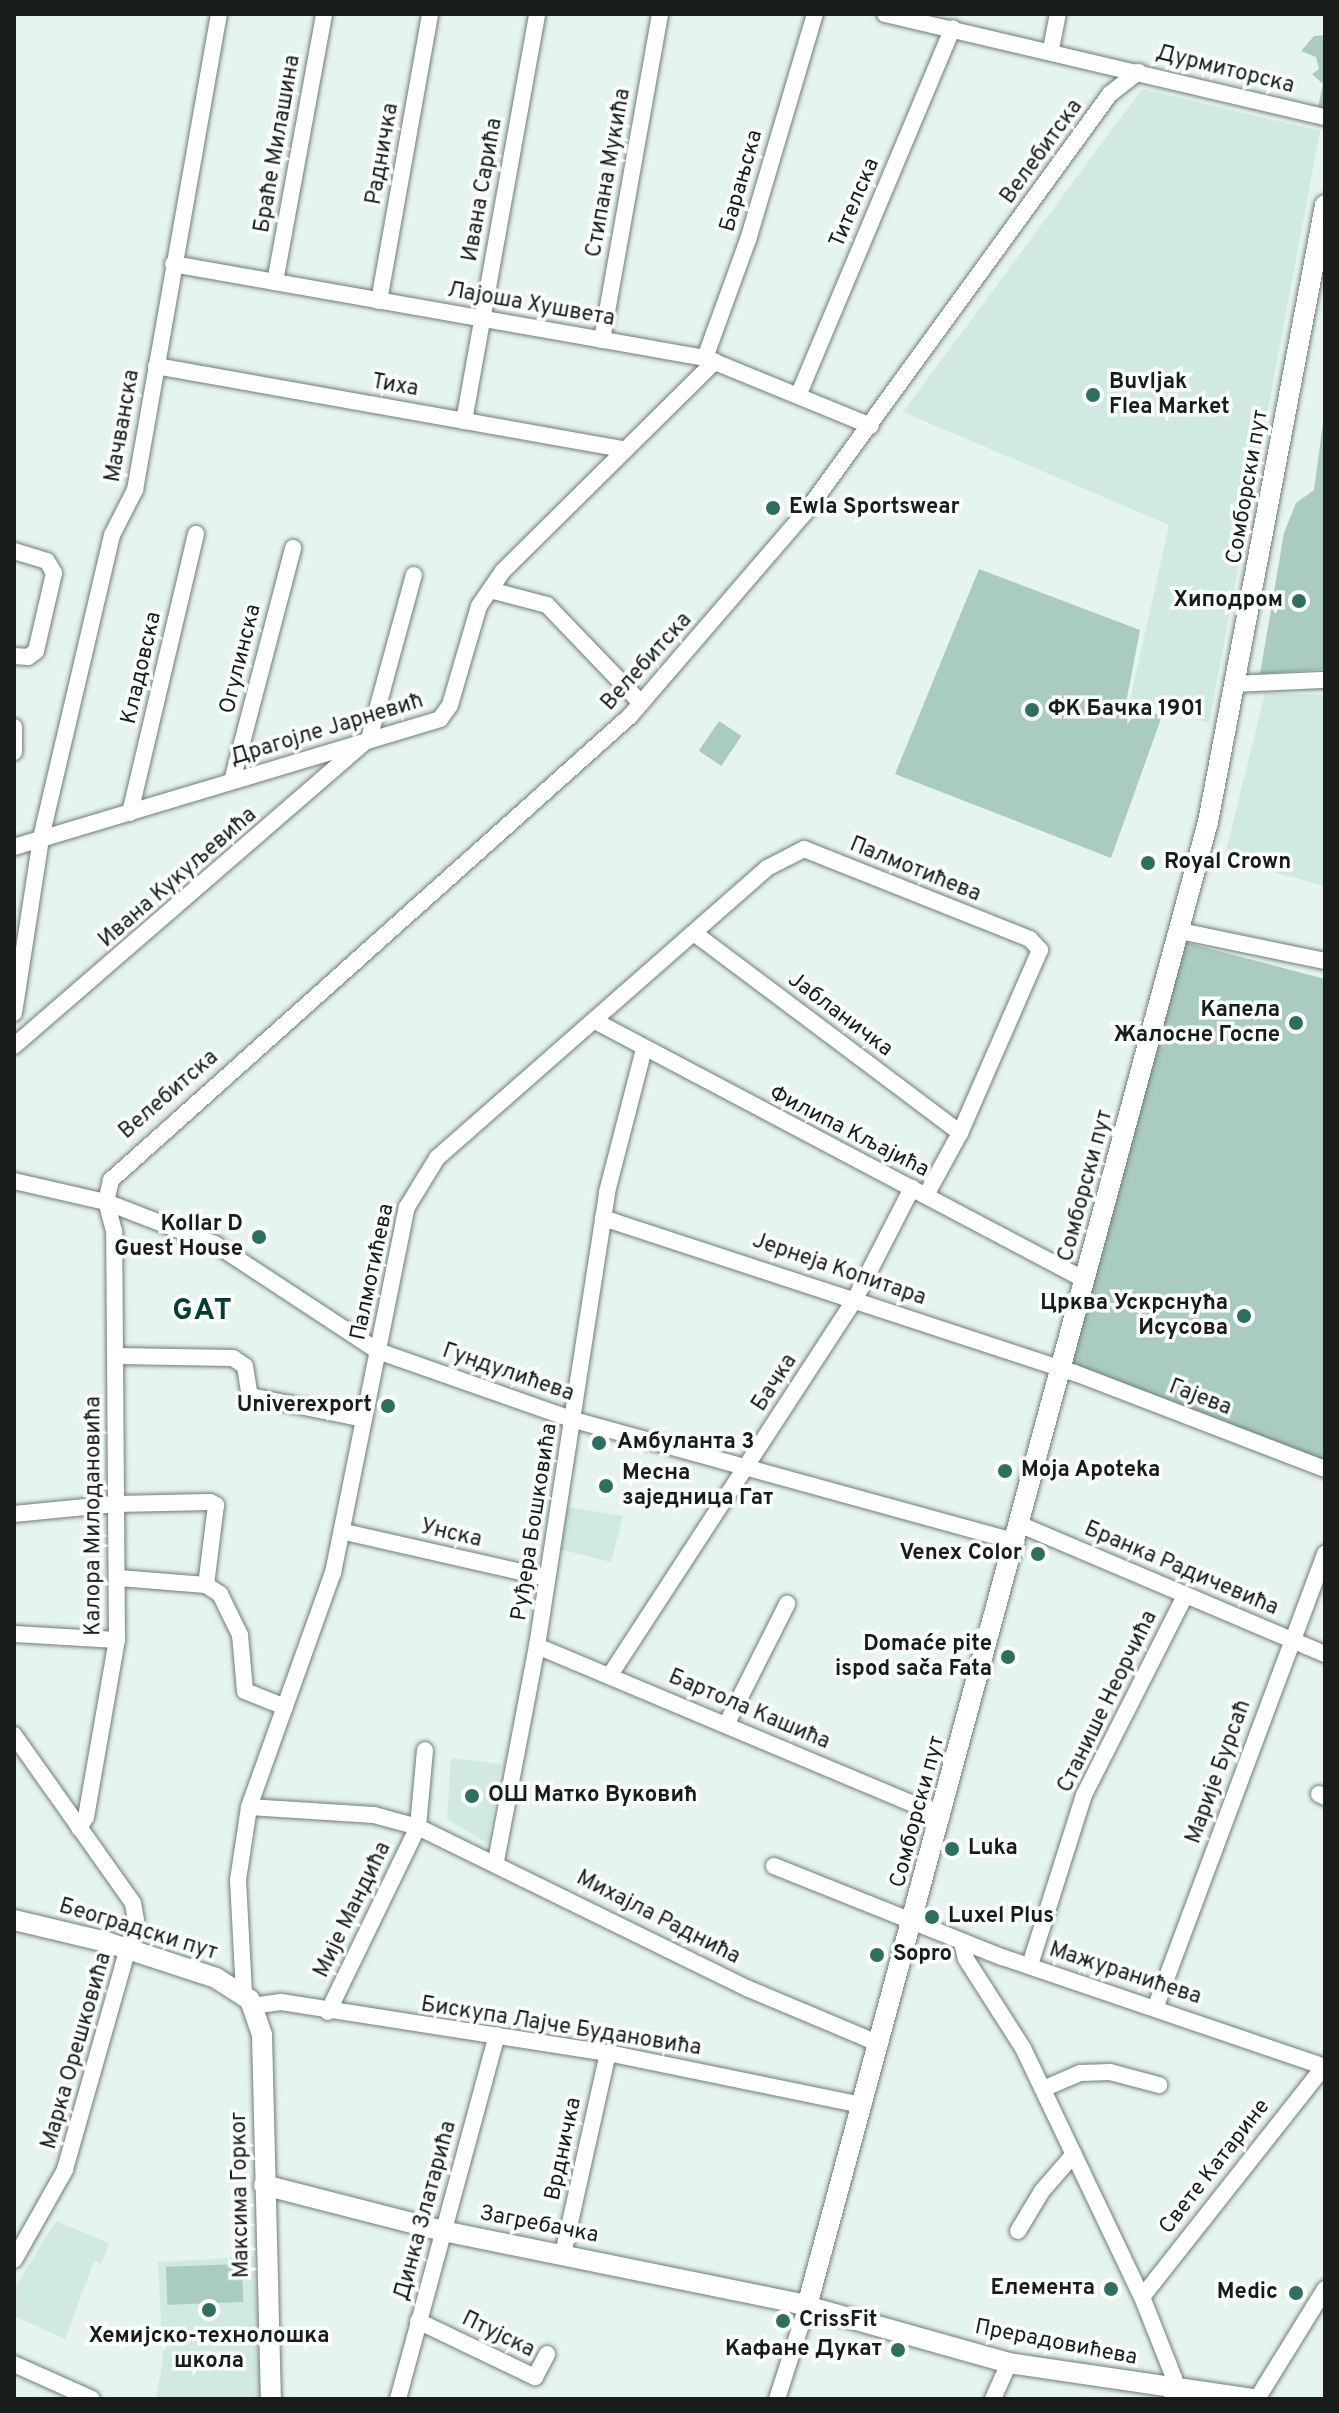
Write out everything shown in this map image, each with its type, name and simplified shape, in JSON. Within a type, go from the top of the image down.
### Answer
[{"type":"main road","name":"Сомборски пут","points":[[807,2306],[1018,1534],[1058,1369],[1180,931],[1236,684],[1325,205]]},
{"type":"main road","name":"Београдски пут","points":[[14,1920],[129,1949],[216,1978],[248,2000]]},
{"type":"main road","name":"Максима Горког","points":[[248,2000],[262,2035],[271,2399]]},
{"type":"main road","name":"Загребачка","points":[[264,2185],[443,2231],[807,2306]]},
{"type":"main road","name":"Прерадовићева","points":[[807,2306],[1009,2363],[1173,2394],[1255,2399]]},
{"type":"street","name":"Мачванска","points":[[41,838],[112,535],[135,490],[219,14]]},
{"type":"street","name":"Браће Милашина","points":[[275,282],[324,14]]},
{"type":"street","name":"Радничка","points":[[379,301],[430,14]]},
{"type":"street","name":"Ивана Сарића","points":[[464,421],[537,14]]},
{"type":"street","name":"Стипана Мукића","points":[[602,340],[660,14]]},
{"type":"street","name":"Барањска","points":[[710,360],[815,14]]},
{"type":"street","points":[[885,14],[914,17],[1051,49],[1119,73]]},
{"type":"street","points":[[1051,49],[1058,14]]},
{"type":"street","name":"Тителска","points":[[798,396],[953,28]]},
{"type":"street","name":"Велебитска","points":[[106,1202],[120,1168],[503,833],[641,703],[808,509],[871,426],[1119,73],[1138,72]]},
{"type":"street","name":"Дурмиторска","points":[[1138,72],[1325,117]]},
{"type":"street","name":"Лајоша Хушвета","points":[[173,264],[710,360],[871,426]]},
{"type":"street","name":"Драгојле Јарневић","points":[[14,847],[369,739],[432,723],[446,713],[475,617],[490,590],[710,360]]},
{"type":"street","name":"Тиха","points":[[156,366],[626,450]]},
{"type":"street","name":"Кладовска","points":[[130,813],[196,534]]},
{"type":"street","name":"Огулинска","points":[[232,781],[293,548]]},
{"type":"street","points":[[14,551],[52,565],[36,651],[28,657],[14,656]]},
{"type":"street","points":[[369,739],[414,575]]},
{"type":"street","points":[[490,590],[547,605],[641,703]]},
{"type":"street","points":[[1236,684],[1325,680]]},
{"type":"street","points":[[14,752],[15,728]]},
{"type":"street","name":"Ивана Кукуљевића","points":[[14,1046],[369,739]]},
{"type":"street","points":[[323,754],[331,761],[332,772]]},
{"type":"street","points":[[14,1013],[41,838]]},
{"type":"street","name":"Палмотићева","points":[[248,2000],[238,1880],[249,1807],[315,1634],[345,1532],[364,1419],[407,1207],[419,1182],[471,1126],[767,868],[804,849],[1030,939],[1040,950],[1037,965]]},
{"type":"street","points":[[1180,931],[1325,961]]},
{"type":"street","name":"Јабланичка","points":[[694,933],[960,1133]]},
{"type":"street","name":"Бачка","points":[[610,1675],[747,1468],[919,1192],[960,1133],[1037,965]]},
{"type":"street","name":"Филипа Кљајића","points":[[595,1021],[1085,1280]]},
{"type":"street","name":"Руђера Бошковића","points":[[496,1861],[537,1646],[614,1156],[644,1049]]},
{"type":"street","name":"Гундулићева","points":[[14,1181],[106,1202],[240,1257],[378,1351],[574,1420],[747,1468],[1018,1534]]},
{"type":"street","name":"Калора Милодановића","points":[[79,1828],[86,1817],[117,1640],[119,1578],[114,1231],[106,1202]]},
{"type":"street","name":"Јернеја Копитара","points":[[603,1218],[855,1299],[1058,1369]]},
{"type":"street","points":[[117,1356],[233,1358],[245,1366],[250,1396],[364,1419]]},
{"type":"street","name":"Гајева","points":[[1058,1369],[1325,1469]]},
{"type":"street","points":[[14,1514],[116,1504],[216,1505],[206,1585]]},
{"type":"street","name":"Унска","points":[[345,1532],[547,1578]]},
{"type":"street","name":"Бранка Радичевића","points":[[1018,1534],[1185,1596],[1325,1654]]},
{"type":"street","name":"Марије Бурсаћ","points":[[1156,2006],[1290,1639],[1325,1553]]},
{"type":"street","points":[[119,1578],[206,1585],[233,1612],[245,1691],[285,1707]]},
{"type":"street","name":"Станише Неорчића","points":[[1030,1965],[1084,1795],[1185,1596]]},
{"type":"street","points":[[726,1725],[787,1604]]},
{"type":"street","points":[[14,1634],[117,1640]]},
{"type":"street","name":"Бартола Кашића","points":[[537,1646],[942,1816]]},
{"type":"street","name":"Марка Орешковића","points":[[14,1735],[133,1903],[129,1949],[65,2170],[14,2260]]},
{"type":"street","points":[[418,1827],[425,1750]]},
{"type":"street","name":"Михајла Раднића","points":[[249,1807],[374,1815],[418,1827],[496,1861],[749,1989],[880,2044]]},
{"type":"street","name":"Мије Мандића","points":[[328,2012],[418,1827]]},
{"type":"street","name":"Мажуранићева","points":[[774,1866],[962,1942],[1325,2066]]},
{"type":"street","points":[[962,1942],[966,1959],[1023,2048],[1142,2297],[1173,2394]]},
{"type":"street","name":"Бискупа Лајче Будановића","points":[[248,2000],[281,2002],[328,2012],[608,2053],[862,2105]]},
{"type":"street","name":"Динка Златарића","points":[[398,2399],[497,2035]]},
{"type":"street","name":"Врдничка","points":[[563,2254],[608,2053]]},
{"type":"street","name":"Свете Катарине","points":[[1142,2297],[1325,2066]]},
{"type":"street","points":[[1043,2089],[1080,2073],[1110,2072],[1159,2085]]},
{"type":"street","points":[[1018,2231],[1042,2191],[1074,2154]]},
{"type":"street","points":[[1255,2399],[1325,2289]]},
{"type":"street","name":"Сомборски пут","points":[[777,2399],[807,2306]]},
{"type":"street","name":"Птујска","points":[[418,2321],[535,2377],[547,2354]]},
{"type":"street","points":[[993,2399],[1009,2363]]},
{"type":"street","points":[[14,2364],[92,2399]]},
{"type":"shaded area","points":[[1325,35],[1325,113],[1317,112],[1323,84],[1312,74],[1319,69],[1316,57],[1301,51],[1314,36]]},
{"type":"shaded area","name":"Buvljak Flea Market","points":[[1142,89],[1320,131],[1209,723],[1130,700],[1169,525],[903,412]]},
{"type":"shaded area","name":"Хиподром","points":[[1325,408],[1325,669],[1260,674],[1284,533],[1296,503],[1314,490]]},
{"type":"shaded area","name":"ФК Бачка 1901","points":[[979,569],[1140,630],[1126,703],[1162,716],[1111,858],[895,774]]},
{"type":"shaded area","points":[[1265,693],[1325,695],[1325,886],[1224,859]]},
{"type":"shaded area","points":[[719,721],[741,736],[721,766],[699,751]]},
{"type":"shaded area","points":[[1184,942],[1325,979],[1325,1466],[1067,1367]]},
{"type":"shaded area","points":[[567,1507],[623,1516],[611,1562],[559,1549]]},
{"type":"shaded area","name":"ОШ Матко Вуковић","points":[[451,1758],[501,1764],[487,1843],[447,1819]]},
{"type":"shaded area","points":[[56,2221],[109,2243],[101,2264],[94,2261],[65,2339],[14,2316],[14,2289]]},
{"type":"shaded area","name":"Хемијско-технолошка школа","points":[[254,2257],[261,2398],[156,2399],[163,2359],[158,2262]]},
{"type":"shaded area","points":[[242,2264],[243,2302],[167,2305],[166,2267]]},
{"type":"place","name":"Buvljak Flea Market","points":[[1093,395]]},
{"type":"place","name":"Ewla Sportswear","points":[[773,508]]},
{"type":"place","name":"Хиподром","points":[[1299,601]]},
{"type":"place","name":"ФК Бачка 1901","points":[[1032,710]]},
{"type":"place","name":"Royal Crown","points":[[1148,863]]},
{"type":"place","name":"Капела Жалосне Госпе","points":[[1296,1023]]},
{"type":"place","name":"Kollar D Guest House","points":[[259,1237]]},
{"type":"place","name":"Црква Ускрснућа Исусова","points":[[1244,1316]]},
{"type":"place","name":"Univerexport","points":[[388,1406]]},
{"type":"place","name":"Амбуланта 3","points":[[599,1443]]},
{"type":"place","name":"Moja Apoteka","points":[[1005,1471]]},
{"type":"place","name":"Месна заједница Гат","points":[[606,1486]]},
{"type":"place","name":"Venex Color","points":[[1038,1554]]},
{"type":"place","name":"Domaće pite ispod sača Fata","points":[[1008,1657]]},
{"type":"place","name":"ОШ Матко Вуковић","points":[[472,1796]]},
{"type":"place","name":"Luka","points":[[952,1849]]},
{"type":"place","name":"Luxel Plus","points":[[932,1917]]},
{"type":"place","name":"Sopro","points":[[877,1955]]},
{"type":"place","name":"Елемента","points":[[1111,2289]]},
{"type":"place","name":"Medic","points":[[1296,2293]]},
{"type":"place","name":"Хемијско-технолошка школа","points":[[209,2310]]},
{"type":"place","name":"CrissFit","points":[[783,2321]]},
{"type":"place","name":"Кафане Дукат","points":[[898,2350]]},
{"type":"district","name":"GAT","points":[[203,1312]]}]
